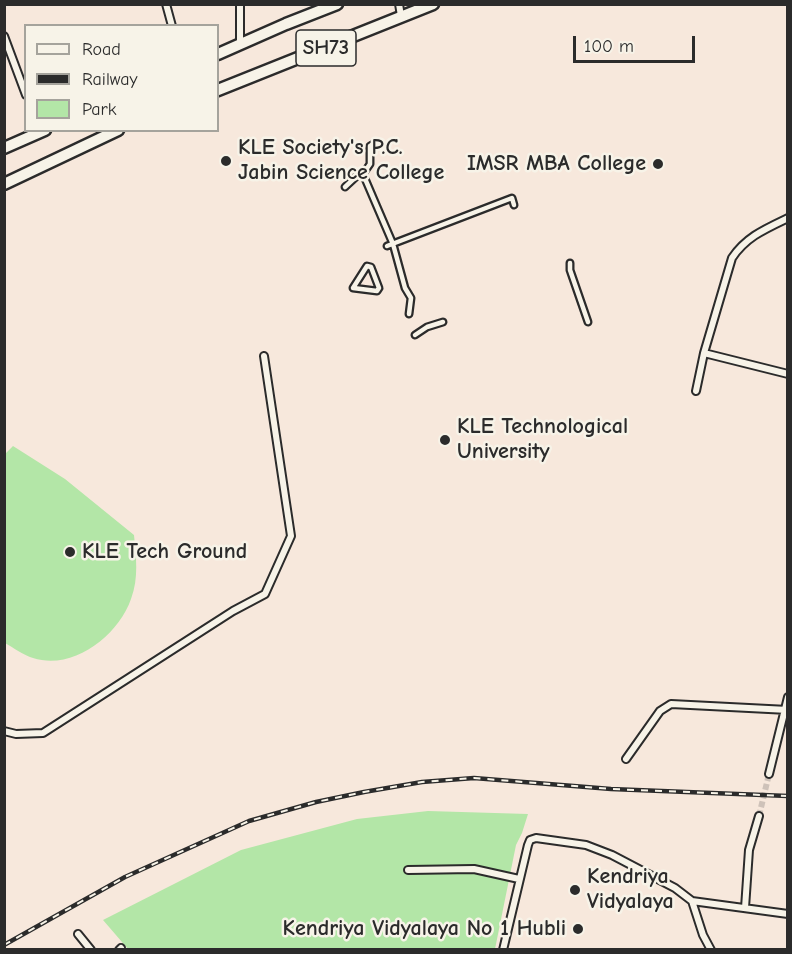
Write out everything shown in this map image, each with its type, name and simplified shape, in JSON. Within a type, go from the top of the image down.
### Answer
[{"type":"main road","name":"SH73","points":[[219,54],[337,4]]},
{"type":"main road","name":"SH73","points":[[219,90],[401,16],[412,8],[433,4]]},
{"type":"main road","points":[[4,148],[40,132]]},
{"type":"main road","points":[[4,184],[114,132]]},
{"type":"street","points":[[166,4],[171,24]]},
{"type":"street","points":[[240,4],[240,45]]},
{"type":"street","points":[[399,4],[401,16]]},
{"type":"street","points":[[4,36],[24,90]]},
{"type":"street","points":[[345,187],[359,174],[363,174],[370,164],[370,146],[375,143]]},
{"type":"street","points":[[363,174],[405,288],[411,298],[409,314]]},
{"type":"street","points":[[391,245],[512,198],[514,205]]},
{"type":"street","points":[[696,391],[704,353],[732,258],[749,237],[788,218]]},
{"type":"street","points":[[570,263],[570,270],[588,322]]},
{"type":"street","points":[[367,266],[371,267],[378,290],[354,289],[367,266]]},
{"type":"street","points":[[415,334],[443,322]]},
{"type":"street","points":[[704,353],[788,374]]},
{"type":"street","points":[[4,732],[43,734],[233,611],[265,594],[291,536],[264,356]]},
{"type":"street","points":[[769,774],[788,697]]},
{"type":"street","points":[[626,759],[660,711],[671,704],[786,710]]},
{"type":"street","points":[[745,908],[749,850],[759,816]]},
{"type":"street","points":[[503,950],[530,840],[536,838],[586,844],[675,888],[692,901],[788,914]]},
{"type":"street","points":[[408,870],[474,869],[519,879]]},
{"type":"street","points":[[692,901],[703,935],[711,950]]},
{"type":"street","points":[[78,934],[91,950]]},
{"type":"green space","name":"KLE Tech Ground","points":[[13,446],[65,479],[134,535],[135,583],[125,613],[105,637],[78,655],[48,661],[33,658],[5,643],[4,455]]},
{"type":"green space","points":[[428,811],[528,814],[516,845],[495,949],[128,949],[103,920],[241,850],[357,819]]},
{"type":"tunnel","points":[[759,816],[769,774]]},
{"type":"railway","points":[[4,945],[125,877],[249,821],[316,802],[364,792],[422,782],[474,778],[611,789],[788,796]]},
{"type":"place","name":"KLE Society's P.C. Jabin Science College","points":[[226,161]]},
{"type":"place","name":"IMSR MBA College","points":[[658,164]]},
{"type":"place","name":"KLE Technological University","points":[[445,440]]},
{"type":"place","name":"KLE Tech Ground","points":[[70,552]]},
{"type":"place","name":"Kendriya Vidyalaya","points":[[575,890]]},
{"type":"place","name":"Kendriya Vidyalaya No 1 Hubli","points":[[578,929]]}]
